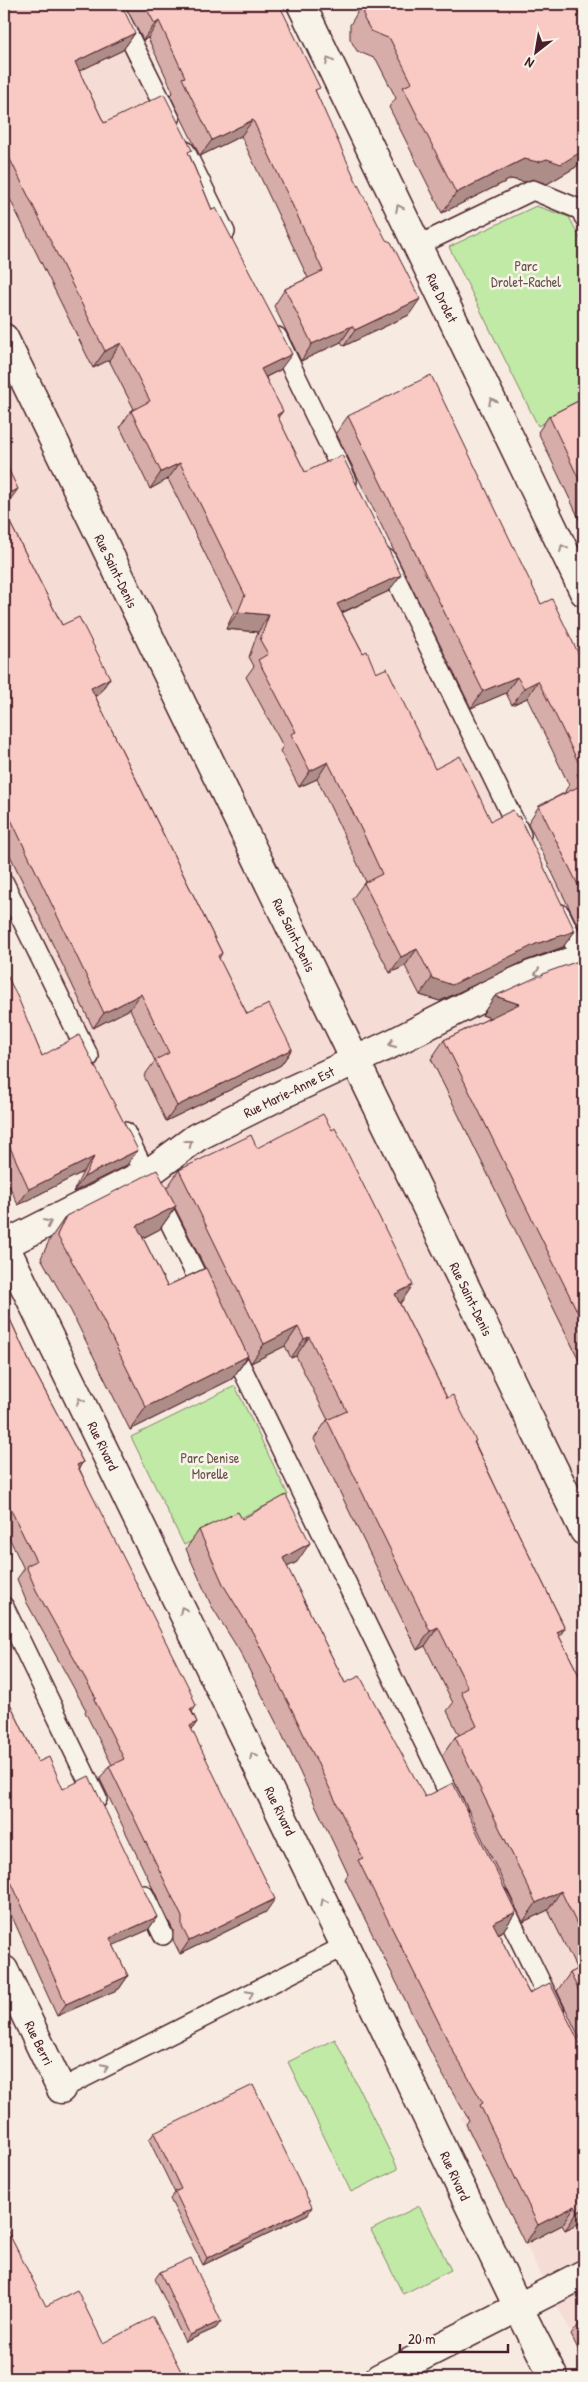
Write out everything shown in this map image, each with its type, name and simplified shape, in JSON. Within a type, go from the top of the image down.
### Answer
[{"type":"street","name":"Rue Drolet","points":[[301,4],[584,592]]},
{"type":"street","name":"Rue Saint-Denis","points":[[4,338],[584,1531]]},
{"type":"street","name":"Rue Marie-Anne Est","points":[[4,1244],[146,1173],[197,1137],[497,990],[531,975],[583,959]]},
{"type":"street","name":"Rue Rivard","points":[[4,1244],[554,2378]]},
{"type":"street","name":"Rue Berri","points":[[4,1970],[61,2089]]},
{"type":"street","points":[[379,2378],[584,2274]]},
{"type":"lane","points":[[113,4],[231,244]]},
{"type":"lane","points":[[418,246],[533,190],[581,210],[584,217]]},
{"type":"lane","points":[[270,324],[353,493]]},
{"type":"lane","points":[[380,547],[528,849]]},
{"type":"lane","points":[[4,883],[97,1075]]},
{"type":"lane","points":[[550,894],[583,959]]},
{"type":"lane","points":[[119,1119],[216,1314]]},
{"type":"lane","points":[[224,1332],[463,1822]]},
{"type":"lane","points":[[4,1608],[103,1811]]},
{"type":"lane","points":[[137,1882],[163,1935]]},
{"type":"lane","points":[[493,1884],[562,2027]]},
{"type":"lane","points":[[61,2089],[345,1946]]},
{"type":"shaded area","points":[[4,4],[250,4],[141,60],[549,874],[563,891],[584,937],[584,2358],[460,2117],[572,2061],[4,880]]},
{"type":"green space","name":"Parc Drolet-Rachel","points":[[536,206],[569,217],[584,246],[584,404],[538,426],[449,247]]},
{"type":"green space","name":"Parc Denise Morelle","points":[[235,1386],[288,1495],[184,1545],[131,1437]]},
{"type":"green space","points":[[335,2039],[398,2169],[351,2192],[288,2062]]},
{"type":"green space","points":[[419,2206],[451,2270],[403,2294],[371,2230]]},
{"type":"building","points":[[4,4],[121,4],[135,33],[75,62],[104,123],[164,94],[192,150],[188,152],[212,210],[216,208],[292,354],[261,369],[283,411],[277,415],[305,472],[342,455],[401,575],[337,604],[363,653],[367,651],[376,673],[387,668],[435,769],[460,756],[491,821],[513,810],[517,817],[519,816],[575,931],[536,944],[452,985],[432,978],[417,949],[401,957],[364,883],[382,874],[365,837],[328,762],[310,771],[291,734],[296,732],[258,660],[268,654],[260,640],[269,615],[238,612],[245,595],[180,463],[161,472],[131,411],[150,401],[121,343],[105,351],[4,147]]},
{"type":"building","points":[[144,4],[279,4],[320,88],[315,90],[355,179],[386,240],[391,242],[420,299],[355,330],[352,326],[312,344],[285,289],[323,271],[253,120],[212,140],[182,78],[185,77],[159,21],[155,24]]},
{"type":"building","points":[[365,4],[581,4],[575,7],[584,24],[584,150],[561,164],[547,159],[538,162],[524,159],[456,193],[403,87],[412,83],[390,39],[371,31],[364,19]]},
{"type":"building","points":[[431,375],[541,604],[552,599],[581,659],[584,658],[584,897],[539,806],[582,785],[577,774],[582,770],[554,712],[538,681],[524,688],[517,677],[483,691],[348,416]]},
{"type":"building","points":[[584,398],[584,490],[549,416]]},
{"type":"building","points":[[4,460],[18,489],[4,496]]},
{"type":"building","points":[[4,511],[62,625],[79,617],[110,678],[91,688],[222,953],[218,956],[247,1014],[269,1004],[292,1049],[177,1106],[155,1060],[169,1053],[141,994],[104,1013],[4,805]]},
{"type":"building","points":[[584,959],[584,1325],[444,1040],[519,1004],[495,996],[550,971]]},
{"type":"building","points":[[4,969],[42,1056],[79,1035],[138,1150],[84,1177],[94,1157],[29,1189],[4,1134]]},
{"type":"building","points":[[323,1114],[332,1130],[335,1128],[413,1285],[395,1294],[447,1398],[453,1395],[476,1441],[474,1442],[565,1628],[557,1632],[584,1685],[584,1939],[561,1891],[536,1903],[455,1737],[477,1726],[461,1692],[468,1688],[438,1627],[430,1631],[327,1420],[347,1411],[309,1337],[304,1339],[298,1327],[264,1344],[179,1170],[251,1135],[257,1148]]},
{"type":"building","points":[[157,1170],[176,1206],[137,1226],[167,1286],[206,1268],[248,1356],[146,1407],[87,1288],[57,1235],[66,1216]]},
{"type":"building","points":[[4,1306],[30,1363],[83,1462],[77,1465],[190,1690],[196,1706],[190,1709],[197,1722],[190,1726],[275,1899],[189,1941],[182,1927],[182,1917],[109,1766],[124,1759],[94,1699],[96,1698],[36,1590],[26,1566],[36,1561],[9,1506],[4,1508]]},
{"type":"building","points":[[286,1495],[310,1543],[283,1558],[345,1683],[360,1676],[425,1797],[453,1783],[516,1912],[493,1923],[529,1993],[550,1983],[584,2052],[584,2209],[578,2212],[575,2206],[538,2225],[480,2105],[483,2103],[453,2051],[358,1860],[363,1858],[292,1710],[253,1633],[224,1586],[199,1530],[238,1512],[242,1519]]},
{"type":"building","points":[[4,1691],[38,1762],[49,1757],[63,1789],[89,1776],[157,1917],[110,1938],[128,1976],[66,2004],[4,1866]]},
{"type":"building","points":[[584,1966],[584,2001],[570,1973]]},
{"type":"building","points":[[253,2085],[312,2207],[207,2258],[175,2192],[181,2189],[154,2133]]},
{"type":"building","points":[[4,2179],[10,2192],[4,2196]]},
{"type":"building","points":[[4,2224],[46,2306],[77,2290],[103,2343],[153,2317],[184,2377],[4,2378]]},
{"type":"building","points":[[191,2258],[221,2321],[190,2335],[160,2272]]}]
